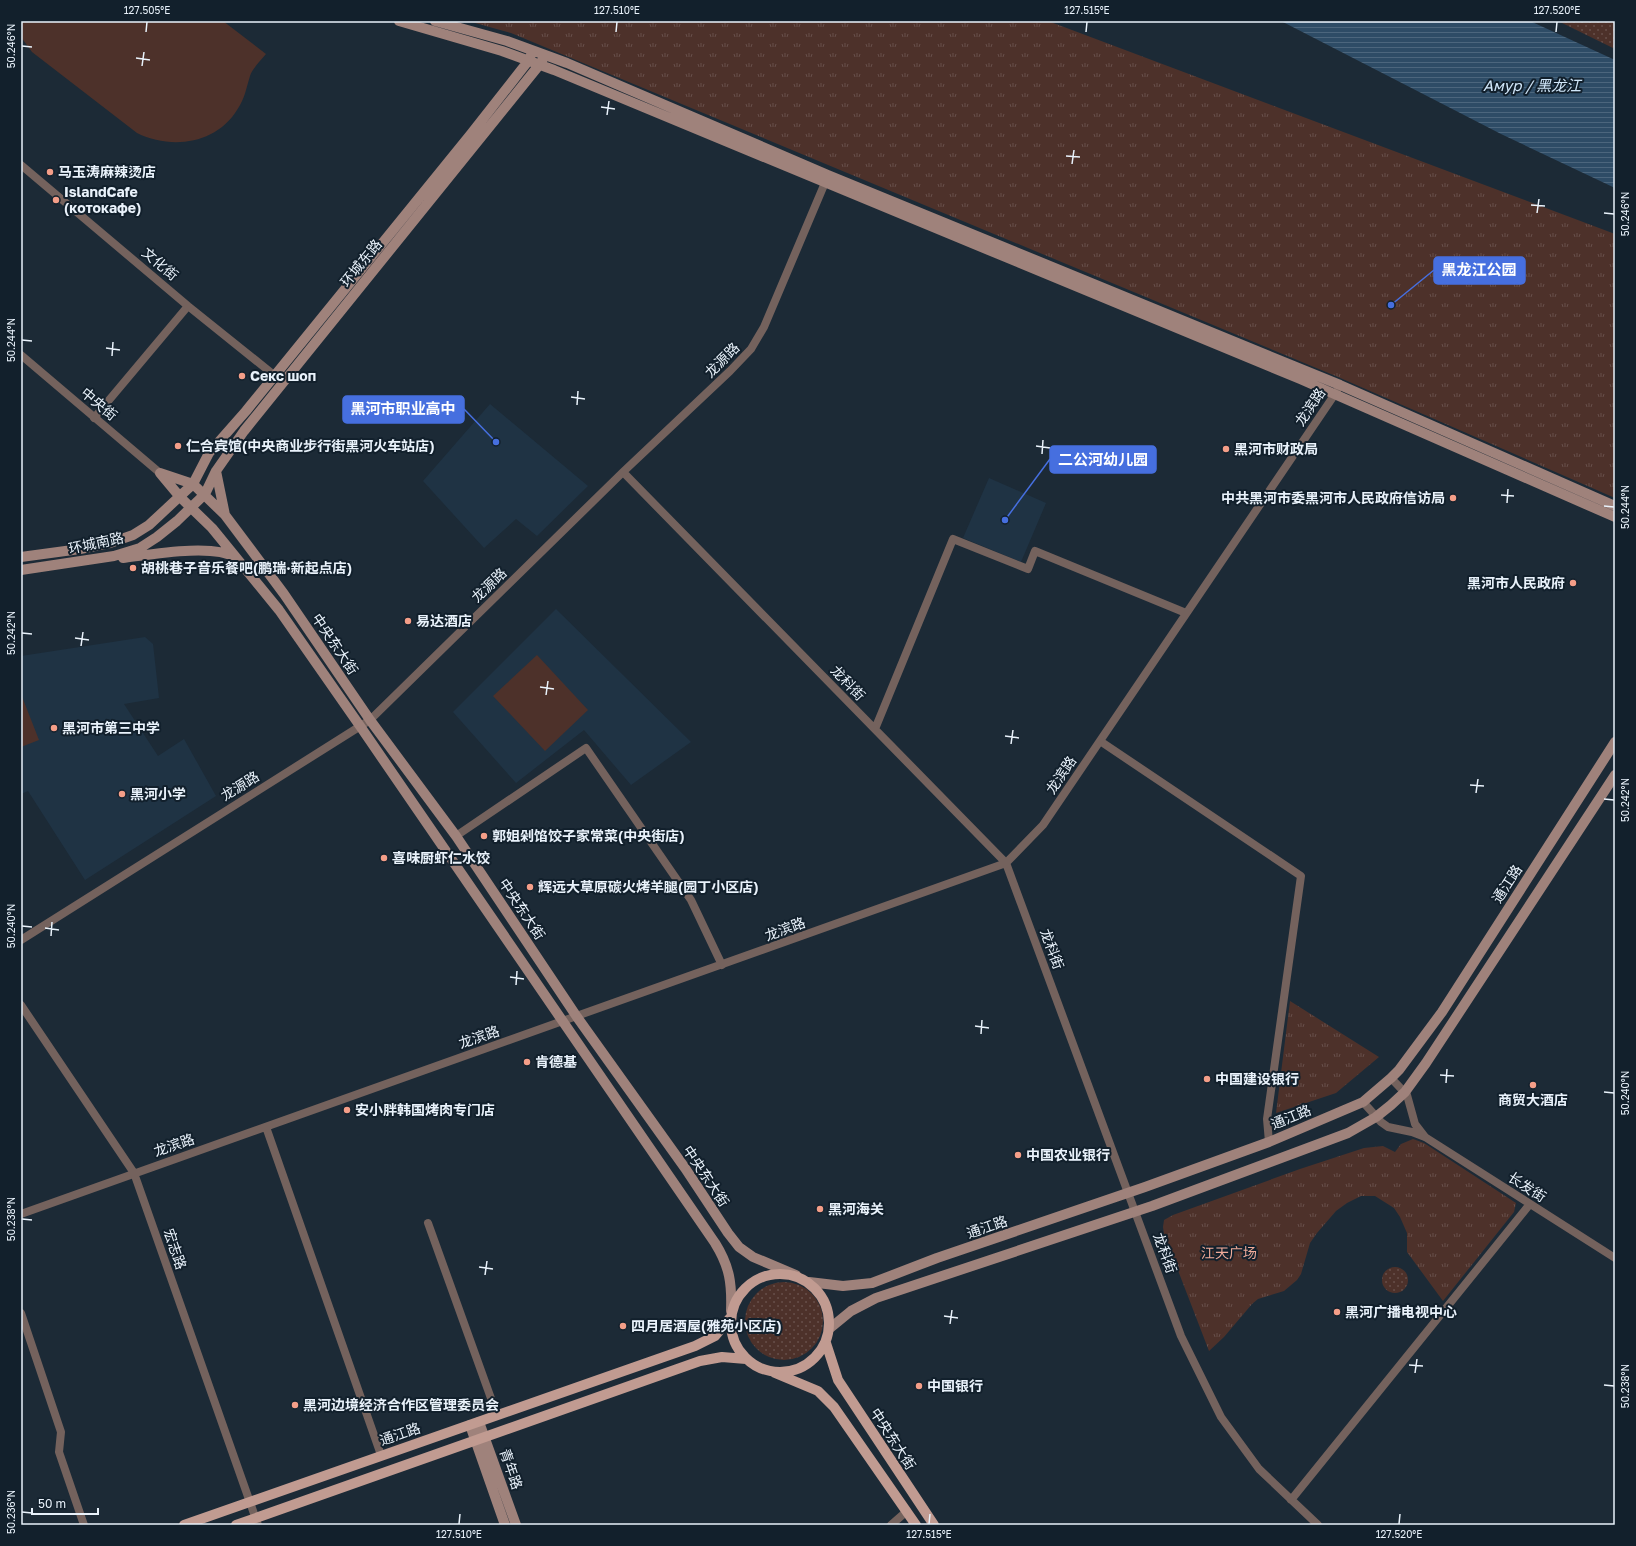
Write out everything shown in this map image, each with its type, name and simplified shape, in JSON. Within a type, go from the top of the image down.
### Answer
[{"type":"main road","points":[[399,21],[531,55]]},
{"type":"main road","points":[[435,21],[507,41],[543,60],[567,63],[827,179],[1334,394],[1615,517]]},
{"type":"main road","name":"环城东路","points":[[205,494],[216,471],[279,379],[531,55]]},
{"type":"main road","name":"环城东路","points":[[193,484],[210,454],[279,379],[543,60]]},
{"type":"main road","points":[[827,179],[1340,385],[1615,506]]},
{"type":"main road","points":[[216,471],[225,515]]},
{"type":"main road","points":[[160,473],[193,484]]},
{"type":"main road","name":"中央东大街","points":[[160,473],[180,497],[212,528],[279,610],[723,1256],[730,1274],[731,1315]]},
{"type":"main road","name":"中央东大街","points":[[193,484],[225,515],[284,594],[370,720],[456,836],[577,1017],[685,1168],[728,1233],[739,1247],[753,1257],[796,1275]]},
{"type":"main road","name":"环城南路","points":[[21,557],[80,549],[110,543],[133,535],[149,525],[193,484]]},
{"type":"main road","name":"环城南路","points":[[21,570],[83,562],[114,556],[140,548],[157,537],[192,508],[205,494]]},
{"type":"main road","points":[[83,562],[201,550],[227,553],[241,562]]},
{"type":"main road","name":"通江路","points":[[809,1282],[843,1286],[872,1283],[937,1258],[1269,1142],[1363,1102],[1392,1078],[1405,1063],[1442,1012],[1615,742]]},
{"type":"main road","points":[[830,1329],[851,1311],[876,1298],[1135,1212],[1348,1133],[1376,1117],[1405,1092],[1481,982],[1615,775]]},
{"type":"main road","points":[[768,1371],[781,1372],[795,1370],[808,1364],[818,1355],[826,1343],[830,1329],[826,1303],[819,1292],[809,1282],[796,1275],[781,1273],[768,1274],[755,1280],[744,1288],[736,1299],[731,1315],[733,1340],[738,1350],[746,1359],[756,1366],[818,1392],[834,1407],[916,1525]]},
{"type":"main road","name":"通江路","points":[[184,1525],[695,1346],[715,1336],[731,1315]]},
{"type":"main road","name":"中央东大街","points":[[826,1343],[838,1380],[934,1525]]},
{"type":"main road","points":[[236,1525],[257,1522],[480,1438],[700,1361],[722,1357],[746,1359]]},
{"type":"main road","name":"青年路","points":[[475,1423],[505,1525]]},
{"type":"main road","name":"青年路","points":[[480,1438],[516,1525]]},
{"type":"street","name":"文化街","points":[[21,165],[188,306],[279,379]]},
{"type":"street","name":"龙源路","points":[[21,940],[370,720],[751,349],[764,327],[827,179]]},
{"type":"street","points":[[94,418],[188,306]]},
{"type":"street","name":"中央街","points":[[21,355],[160,473]]},
{"type":"street","name":"龙滨路","points":[[21,1214],[1006,863],[1043,825],[1340,385]]},
{"type":"street","name":"龙科街","points":[[623,472],[1006,863],[1181,1336],[1221,1417],[1259,1469],[1318,1525]]},
{"type":"street","points":[[875,729],[953,539],[1028,569],[1035,551],[1186,613]]},
{"type":"street","points":[[1100,741],[1301,876],[1267,1119],[1269,1142]]},
{"type":"street","points":[[456,836],[586,748],[691,900],[722,965]]},
{"type":"street","name":"宏志路","points":[[21,1005],[134,1173],[257,1522]]},
{"type":"street","name":"长发街","points":[[1392,1078],[1407,1095],[1415,1124],[1426,1137]]},
{"type":"street","name":"长发街","points":[[1363,1102],[1376,1117],[1388,1127],[1412,1132],[1426,1137],[1615,1258]]},
{"type":"street","points":[[266,1126],[381,1455]]},
{"type":"street","points":[[1291,1500],[1530,1204]]},
{"type":"street","points":[[428,1223],[497,1415]]},
{"type":"street","points":[[21,1313],[61,1432],[59,1452],[84,1525]]},
{"type":"street","points":[[891,1525],[907,1511]]},
{"type":"shaded area","points":[[490,404],[588,486],[537,536],[516,519],[484,548],[423,481]]},
{"type":"shaded area","points":[[989,478],[1046,503],[1021,562],[963,538]]},
{"type":"shaded area","points":[[556,609],[691,742],[631,785],[584,730],[516,783],[453,712]]},
{"type":"shaded area","name":"黑河小学","points":[[145,637],[153,644],[159,698],[124,704],[158,756],[184,739],[216,796],[85,880],[28,791],[21,794],[21,656]]},
{"type":"green space","points":[[21,21],[223,21],[266,54],[253,70],[242,101],[228,121],[205,137],[192,141],[164,141],[137,133],[32,52],[21,37]]},
{"type":"green space","points":[[468,21],[1048,21],[1615,234],[1615,498],[1338,377],[511,33]]},
{"type":"green space","points":[[1558,21],[1615,21],[1615,49]]},
{"type":"green space","points":[[537,655],[588,710],[545,751],[493,696]]},
{"type":"green space","points":[[21,694],[39,740],[21,747]]},
{"type":"green space","points":[[1290,1001],[1379,1057],[1336,1093],[1276,1113]]},
{"type":"green space","name":"江天广场","points":[[1413,1139],[1424,1143],[1516,1203],[1514,1212],[1443,1301],[1407,1252],[1407,1233],[1394,1208],[1375,1196],[1361,1196],[1347,1203],[1336,1211],[1317,1233],[1310,1243],[1301,1274],[1297,1280],[1284,1291],[1258,1299],[1224,1337],[1209,1351],[1164,1234],[1164,1220],[1173,1215],[1300,1169],[1364,1148],[1383,1146],[1395,1152],[1401,1144]]},
{"type":"green space","points":[[1395,1267],[1404,1271],[1408,1280],[1404,1289],[1395,1293],[1386,1289],[1382,1280],[1386,1271]]},
{"type":"green space","points":[[784,1282],[799,1285],[806,1289],[816,1299],[820,1306],[823,1321],[820,1336],[816,1343],[806,1353],[799,1357],[784,1360],[769,1357],[762,1353],[752,1343],[748,1336],[745,1321],[748,1306],[752,1299],[762,1289],[769,1285]]},
{"type":"water","name":"Амур / 黑龙江","points":[[1281,21],[1530,21],[1615,60],[1615,188],[1501,134]]},
{"type":"place","name":"马玉涛麻辣烫店","points":[[50,172]]},
{"type":"place","name":"IslandCafe (котокафе)","points":[[56,200]]},
{"type":"place","name":"黑龙江公园","points":[[1391,305]]},
{"type":"place","name":"Секс шоп","points":[[242,376]]},
{"type":"place","name":"黑河市职业高中","points":[[496,442]]},
{"type":"place","name":"仁合宾馆(中央商业步行街黑河火车站店)","points":[[178,446]]},
{"type":"place","name":"黑河市财政局","points":[[1226,449]]},
{"type":"place","name":"中共黑河市委黑河市人民政府信访局","points":[[1453,498]]},
{"type":"place","name":"二公河幼儿园","points":[[1005,520]]},
{"type":"place","name":"胡桃巷子音乐餐吧(鹏瑞·新起点店)","points":[[133,568]]},
{"type":"place","name":"黑河市人民政府","points":[[1573,583]]},
{"type":"place","name":"易达酒店","points":[[408,621]]},
{"type":"place","name":"黑河市第三中学","points":[[54,728]]},
{"type":"place","name":"黑河小学","points":[[122,794]]},
{"type":"place","name":"郭姐剁馅饺子家常菜(中央街店)","points":[[484,836]]},
{"type":"place","name":"喜味厨虾仁水饺","points":[[384,858]]},
{"type":"place","name":"辉远大草原碳火烤羊腿(园丁小区店)","points":[[530,887]]},
{"type":"place","name":"肯德基","points":[[527,1062]]},
{"type":"place","name":"中国建设银行","points":[[1207,1079]]},
{"type":"place","name":"商贸大酒店","points":[[1533,1085]]},
{"type":"place","name":"安小胖韩国烤肉专门店","points":[[347,1110]]},
{"type":"place","name":"中国农业银行","points":[[1018,1155]]},
{"type":"place","name":"黑河海关","points":[[820,1209]]},
{"type":"place","name":"黑河广播电视中心","points":[[1337,1312]]},
{"type":"place","name":"四月居酒屋(雅苑小区店)","points":[[623,1326]]},
{"type":"place","name":"中国银行","points":[[919,1386]]},
{"type":"place","name":"黑河边境经济合作区管理委员会","points":[[295,1405]]}]
